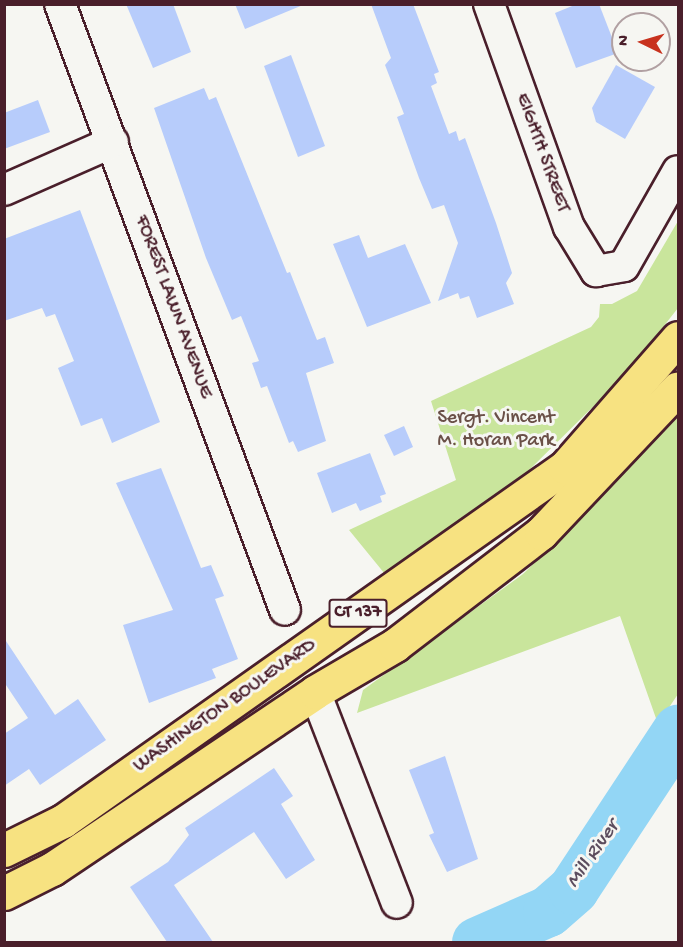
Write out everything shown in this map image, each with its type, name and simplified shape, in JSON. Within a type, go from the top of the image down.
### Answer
[{"type":"main road","name":"WASHINGTON BOULEVARD","points":[[4,850],[63,821],[565,467],[678,338]]},
{"type":"main road","name":"WASHINGTON BOULEVARD","points":[[4,893],[52,869],[315,692],[395,645],[541,533],[678,388]]},
{"type":"street","name":"FOREST LAWN AVENUE","points":[[60,4],[285,610]]},
{"type":"street","name":"EIGHTH STREET","points":[[489,4],[569,227],[596,271],[624,266],[678,171]]},
{"type":"street","points":[[4,190],[112,142]]},
{"type":"street","points":[[315,692],[397,903]]},
{"type":"green space","name":"Sergt. Vincent M. Horan Park","points":[[678,221],[678,308],[626,374],[519,480],[389,579],[349,530],[456,480],[431,401],[591,327],[599,317],[600,304],[612,304],[637,291]]},
{"type":"green space","points":[[678,412],[678,694],[658,724],[620,616],[357,713],[363,690],[523,574],[603,496]]},
{"type":"building","points":[[126,4],[173,4],[191,52],[153,68]]},
{"type":"building","points":[[235,4],[303,4],[303,5],[245,29]]},
{"type":"building","points":[[371,4],[413,4],[439,72],[434,74],[437,83],[431,86],[449,134],[456,131],[459,141],[465,138],[512,273],[506,283],[514,304],[477,318],[469,296],[460,299],[458,293],[438,301],[458,243],[444,205],[432,209],[419,178],[397,117],[404,114],[385,65],[391,58]]},
{"type":"building","points":[[577,4],[599,4],[611,35],[611,56],[576,68],[555,13]]},
{"type":"building","points":[[291,55],[325,146],[298,157],[264,66]]},
{"type":"building","points":[[612,72],[628,72],[655,87],[625,139],[596,122],[592,108]]},
{"type":"building","points":[[204,88],[209,100],[216,97],[287,273],[290,272],[317,340],[325,337],[334,363],[306,373],[326,441],[298,452],[293,441],[289,443],[267,386],[261,388],[252,363],[259,361],[241,316],[232,320],[206,258],[154,108]]},
{"type":"building","points":[[38,100],[50,132],[4,149],[4,113]]},
{"type":"building","points":[[80,210],[160,422],[112,443],[102,418],[81,426],[58,368],[74,361],[55,314],[46,317],[42,308],[4,321],[4,239]]},
{"type":"building","points":[[359,235],[368,258],[405,244],[431,303],[367,327],[333,244]]},
{"type":"building","points":[[404,426],[413,447],[394,456],[384,435]]},
{"type":"building","points":[[370,453],[386,494],[380,496],[382,502],[360,511],[356,503],[332,513],[317,473]]},
{"type":"building","points":[[161,468],[201,568],[211,565],[224,596],[215,599],[238,659],[212,669],[216,678],[149,703],[123,625],[173,610],[116,483]]},
{"type":"building","points":[[4,638],[55,715],[78,699],[106,740],[40,785],[29,769],[4,786],[4,734],[28,718],[4,682]]},
{"type":"building","points":[[445,756],[478,859],[447,872],[429,835],[434,833],[409,770]]},
{"type":"building","points":[[274,768],[293,796],[281,804],[315,860],[286,879],[254,832],[174,885],[213,942],[167,942],[130,887],[168,862],[189,835],[185,828]]},
{"type":"waterway","name":"Mill River","points":[[477,942],[548,911],[573,889],[678,730]]}]
